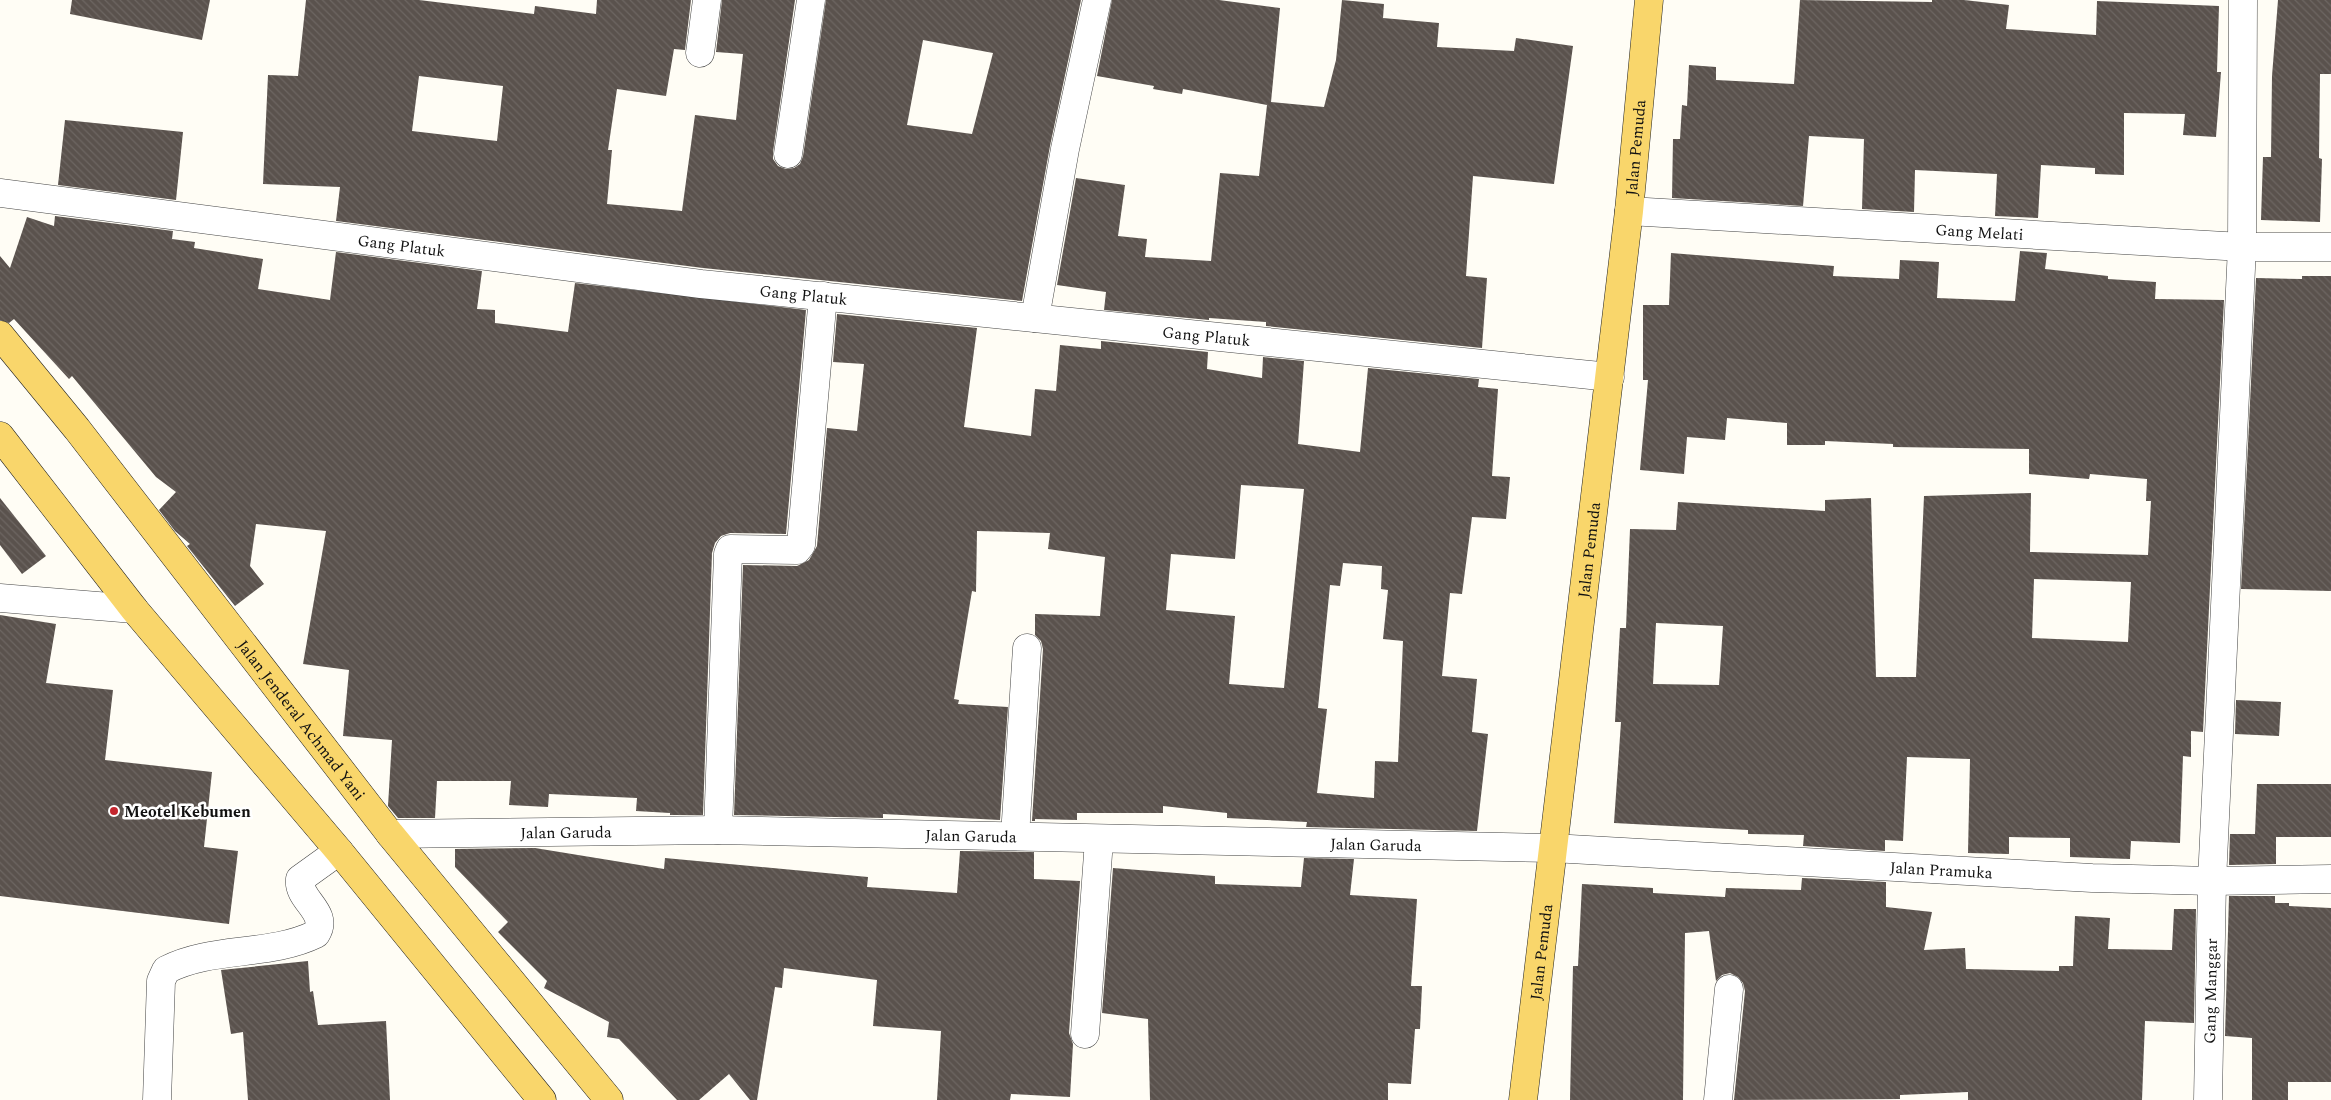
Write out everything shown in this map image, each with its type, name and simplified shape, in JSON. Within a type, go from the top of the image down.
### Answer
[{"type":"main road","name":"Jalan Pemuda","points":[[1523,1100],[1610,377],[1629,211],[1649,0]]},
{"type":"main road","name":"Jalan Jenderal Achmad Yani","points":[[0,334],[77,429],[390,834],[609,1100]]},
{"type":"main road","points":[[0,436],[134,609],[339,851],[542,1100]]},
{"type":"street","points":[[700,53],[707,0]]},
{"type":"street","points":[[788,154],[811,0]]},
{"type":"street","points":[[1035,318],[1065,149],[1097,0]]},
{"type":"street","name":"Gang Manggar","points":[[2208,1100],[2212,882],[2242,247],[2243,0]]},
{"type":"street","name":"Gang Platuk","points":[[0,193],[701,284],[1610,377]]},
{"type":"street","name":"Gang Melati","points":[[1629,211],[2242,247],[2331,247]]},
{"type":"street","points":[[718,830],[728,554],[730,550],[741,548],[797,550],[801,545],[823,296]]},
{"type":"street","points":[[0,598],[134,609]]},
{"type":"street","points":[[1015,836],[1027,648]]},
{"type":"street","name":"Jalan Garuda","points":[[390,834],[718,830],[1015,836],[1099,840],[1552,848]]},
{"type":"street","points":[[1085,1034],[1099,840]]},
{"type":"street","name":"Jalan Pramuka","points":[[1552,848],[2092,878],[2212,882],[2331,879]]},
{"type":"street","points":[[157,1100],[161,981],[166,970],[195,959],[291,944],[316,934],[320,924],[319,917],[300,886],[300,879],[339,851]]},
{"type":"street","points":[[1718,1100],[1729,989]]},
{"type":"building","points":[[72,0],[210,0],[202,40],[70,14]]},
{"type":"building","points":[[306,0],[419,0],[534,14],[535,6],[596,14],[597,0],[691,0],[685,50],[674,49],[666,96],[617,89],[608,150],[612,150],[607,204],[682,211],[695,115],[736,120],[743,54],[716,52],[722,0],[795,0],[773,152],[773,159],[778,166],[786,169],[794,168],[800,164],[803,156],[826,0],[1081,0],[1050,146],[1022,301],[703,268],[336,221],[340,187],[263,184],[268,75],[298,76]],"holes":[[[923,40],[993,53],[972,134],[907,125]],[[419,76],[503,86],[497,141],[412,131]]]},
{"type":"building","points":[[1112,0],[1219,0],[1280,8],[1271,102],[1324,107],[1336,60],[1342,0],[1384,4],[1383,18],[1439,23],[1437,47],[1514,51],[1516,38],[1573,46],[1554,184],[1473,176],[1466,276],[1487,278],[1482,348],[1266,326],[1266,322],[1209,318],[1209,320],[1104,310],[1106,292],[1057,285],[1076,178],[1125,185],[1118,236],[1147,239],[1145,257],[1211,261],[1220,173],[1259,176],[1267,105],[1183,89],[1182,94],[1153,89],[1154,86],[1097,76]]},
{"type":"building","points":[[1800,0],[1932,2],[1932,0],[1964,0],[2009,5],[2006,29],[2096,35],[2097,1],[2219,6],[2217,72],[2221,72],[2216,137],[2183,135],[2185,114],[2124,113],[2124,175],[2095,174],[2095,168],[2041,165],[2038,218],[1995,216],[1997,174],[1915,170],[1914,212],[1862,209],[1864,139],[1809,136],[1803,206],[1672,198],[1673,139],[1680,139],[1682,105],[1687,106],[1689,65],[1716,67],[1716,80],[1794,84]]},
{"type":"building","points":[[2278,0],[2331,0],[2331,74],[2320,74],[2319,158],[2322,159],[2320,222],[2261,220],[2263,157],[2271,157],[2272,76]]},
{"type":"building","points":[[65,120],[183,132],[176,200],[58,185]]},
{"type":"building","points":[[55,216],[173,231],[172,239],[195,242],[194,248],[263,259],[258,289],[330,300],[336,252],[482,271],[477,309],[495,310],[495,323],[568,332],[575,283],[806,310],[786,534],[730,533],[721,536],[715,543],[712,553],[703,815],[670,815],[670,813],[636,811],[637,798],[549,794],[548,807],[509,805],[511,781],[437,781],[435,818],[398,818],[388,806],[392,740],[343,736],[349,670],[303,664],[326,531],[256,524],[250,566],[264,584],[235,606],[187,546],[190,544],[175,531],[159,510],[176,492],[156,477],[72,376],[69,379],[14,319],[9,323],[0,320],[0,256],[10,268],[27,217],[54,226]]},
{"type":"building","points":[[2020,251],[2047,253],[2045,269],[2108,276],[2108,279],[2156,282],[2155,299],[2224,300],[2203,732],[2191,731],[2191,757],[2183,756],[2180,843],[2131,841],[2130,859],[2070,857],[2070,838],[2009,837],[2009,854],[1968,853],[1970,759],[1907,757],[1903,841],[1885,840],[1885,851],[1803,846],[1804,835],[1748,834],[1748,830],[1614,823],[1621,722],[1615,722],[1620,628],[1626,628],[1630,529],[1676,530],[1678,502],[1825,511],[1825,500],[1871,498],[1876,677],[1916,677],[1924,496],[2031,493],[2030,552],[2148,555],[2151,501],[2146,501],[2147,479],[2090,474],[2089,479],[2029,474],[2029,449],[1893,447],[1893,444],[1825,441],[1825,445],[1787,445],[1787,423],[1727,418],[1725,440],[1687,437],[1684,474],[1640,470],[1648,380],[1643,380],[1643,305],[1669,305],[1671,253],[1834,266],[1833,276],[1899,279],[1900,260],[1939,262],[1937,298],[2015,301]],"holes":[[[2034,579],[2131,582],[2128,642],[2032,638]],[[1656,623],[1723,626],[1719,685],[1653,684]]]},
{"type":"building","points":[[2302,276],[2331,276],[2331,591],[2241,589],[2256,278],[2302,279]]},
{"type":"building","points":[[837,314],[977,328],[964,427],[1031,436],[1035,389],[1056,391],[1060,345],[1101,349],[1101,341],[1208,352],[1207,369],[1262,378],[1263,357],[1304,361],[1298,444],[1360,452],[1368,368],[1479,379],[1478,387],[1498,389],[1492,476],[1510,477],[1506,519],[1472,517],[1462,594],[1450,593],[1442,676],[1477,679],[1472,732],[1488,734],[1477,831],[1306,827],[1307,822],[1227,818],[1227,813],[1163,806],[1163,813],[1077,813],[1077,820],[1035,819],[1035,821],[1032,821],[1043,649],[1041,641],[1035,635],[1035,614],[1100,616],[1105,557],[1048,549],[1050,533],[977,531],[976,592],[972,591],[954,699],[959,700],[958,704],[1008,707],[1000,820],[883,814],[883,818],[734,815],[743,565],[797,566],[809,560],[817,546],[827,428],[857,431],[864,364],[833,362]],"holes":[[[1241,485],[1304,489],[1284,688],[1229,684],[1235,616],[1166,610],[1171,554],[1235,559]],[[1343,563],[1382,566],[1381,589],[1388,590],[1383,639],[1403,641],[1398,762],[1375,761],[1374,798],[1317,793],[1327,709],[1318,708],[1330,585],[1340,586]]]},
{"type":"building","points":[[0,498],[46,556],[22,574],[0,545]]},
{"type":"building","points":[[0,615],[56,624],[46,683],[113,690],[105,760],[212,772],[204,847],[238,851],[229,924],[0,896]]},
{"type":"building","points":[[2236,700],[2281,702],[2279,736],[2235,734]]},
{"type":"building","points":[[2257,784],[2331,784],[2331,837],[2276,837],[2276,864],[2229,865],[2230,834],[2255,834]]},
{"type":"building","points":[[535,848],[664,869],[665,858],[868,877],[867,887],[957,893],[960,851],[1034,852],[1034,879],[1080,881],[1069,1033],[1073,1044],[1070,1097],[1011,1094],[1010,1100],[937,1100],[941,1031],[873,1026],[877,980],[784,968],[782,988],[775,987],[757,1100],[750,1100],[729,1074],[699,1100],[677,1100],[619,1039],[607,1037],[609,1022],[544,988],[547,981],[498,932],[508,922],[455,867],[455,849]]},
{"type":"building","points":[[1304,858],[1354,859],[1350,895],[1417,899],[1411,986],[1422,986],[1420,1029],[1415,1029],[1411,1084],[1388,1083],[1388,1100],[1150,1100],[1148,1019],[1102,1013],[1113,868],[1215,876],[1215,884],[1301,887]]},
{"type":"building","points":[[1802,878],[1886,882],[1886,907],[1932,912],[1924,950],[1965,948],[1966,969],[2059,971],[2059,966],[2073,966],[2075,916],[2110,918],[2108,949],[2172,950],[2174,909],[2196,909],[2194,1023],[2145,1021],[2142,1100],[1968,1100],[1968,1092],[1900,1095],[1900,1099],[1734,1100],[1745,991],[1743,983],[1738,977],[1730,973],[1722,975],[1716,981],[1709,931],[1685,933],[1683,1100],[1570,1100],[1573,966],[1578,966],[1582,884],[1653,888],[1653,893],[1725,897],[1726,888],[1801,890]]},
{"type":"building","points":[[2229,896],[2275,896],[2275,903],[2289,903],[2289,906],[2331,908],[2331,1082],[2288,1082],[2288,1100],[2252,1100],[2252,1038],[2225,1036]]},
{"type":"building","points":[[308,961],[310,992],[313,991],[318,1025],[386,1021],[390,1100],[248,1100],[243,1032],[231,1034],[221,970]]},
{"type":"place","name":"Meotel Kebumen","points":[[114,811]]}]
